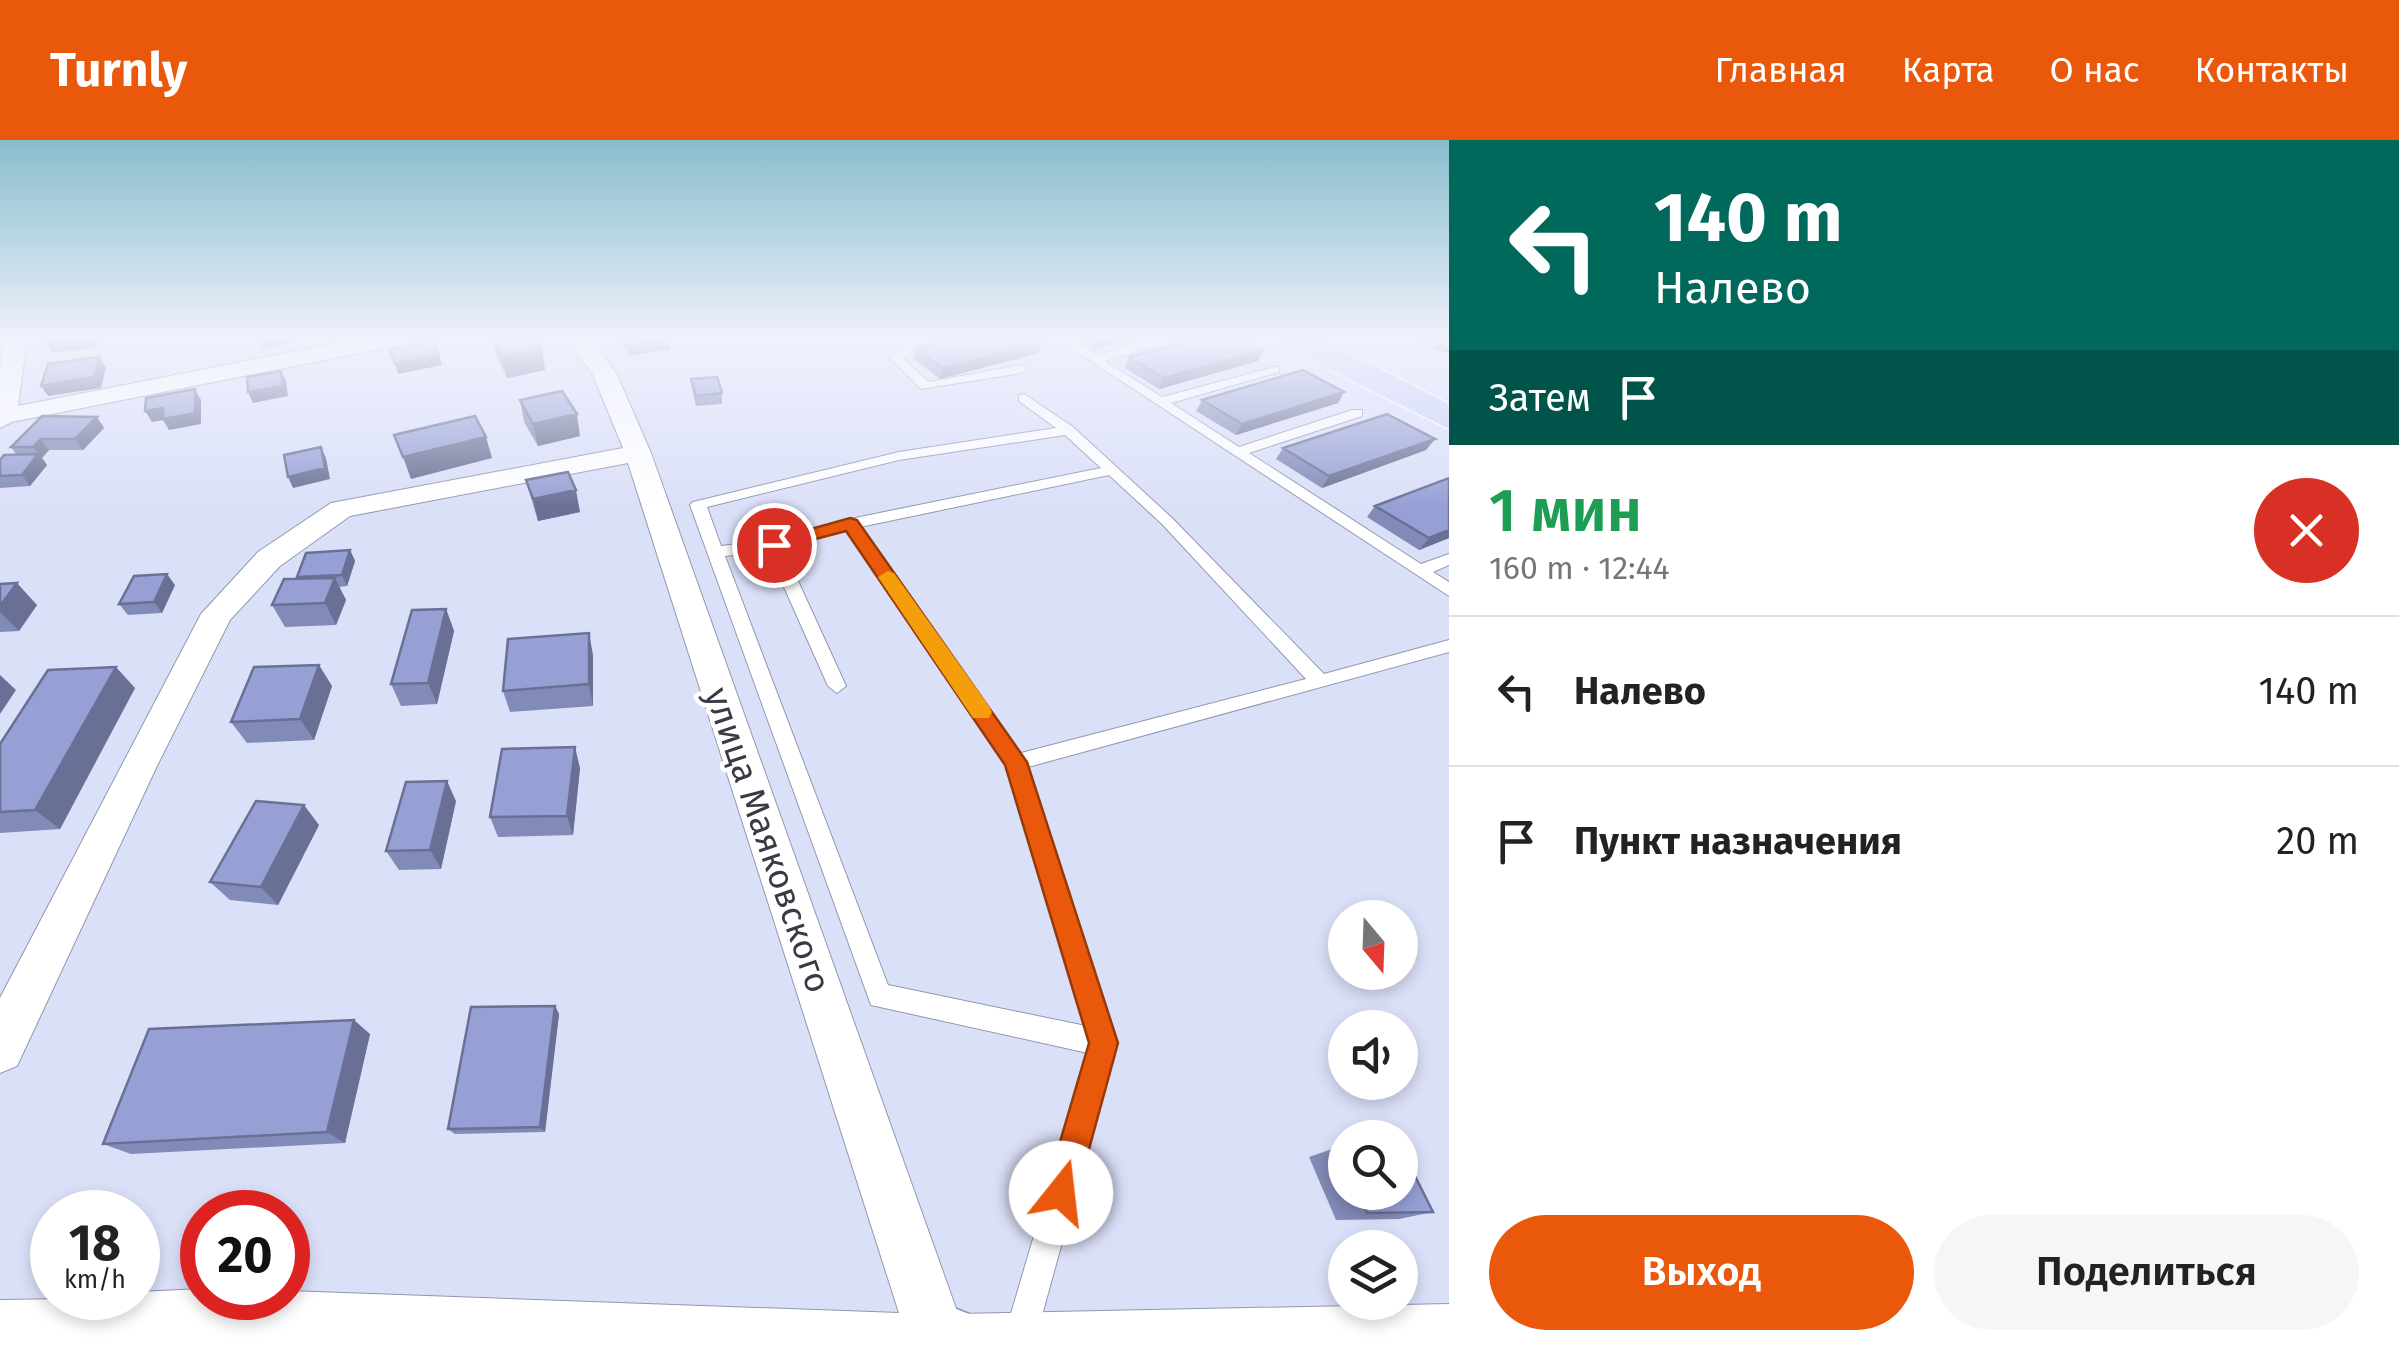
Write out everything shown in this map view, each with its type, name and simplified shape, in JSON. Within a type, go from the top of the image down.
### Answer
[{"type":"main road","points":[[1388,394],[1449,418]]},
{"type":"street","points":[[2,418],[105,394]]},
{"type":"street","name":"улица Маяковского","points":[[612,394],[638,453],[966,1346]]},
{"type":"street","points":[[0,1049],[217,614],[268,558],[342,509],[638,453]]},
{"type":"street","points":[[0,1330],[966,1346],[1449,1334]]},
{"type":"lane","points":[[1148,394],[1449,590]]},
{"type":"lane","points":[[1160,402],[1179,394]]},
{"type":"lane","points":[[1024,398],[1068,430],[1167,521],[1320,682]]},
{"type":"lane","points":[[1238,452],[1357,413]]},
{"type":"lane","points":[[1068,430],[900,456],[698,505],[880,996],[1104,1043]]},
{"type":"lane","points":[[715,552],[774,545],[850,524],[1112,470]]},
{"type":"lane","points":[[850,524],[1016,762],[1104,1043],[966,1346]]},
{"type":"lane","points":[[774,545],[837,686]]},
{"type":"lane","points":[[1420,571],[1449,559]]},
{"type":"lane","points":[[1016,762],[1449,646]]},
{"type":"building","points":[[195,394],[195,413],[163,419],[163,408],[145,411],[146,398]]},
{"type":"building","points":[[564,394],[577,414],[533,424],[520,400]]},
{"type":"building","points":[[1221,394],[1336,394],[1242,424],[1202,400]]},
{"type":"building","points":[[1387,414],[1435,439],[1329,476],[1283,448]]},
{"type":"building","points":[[42,416],[97,417],[75,439],[41,439],[33,447],[11,447]]},
{"type":"building","points":[[475,416],[486,437],[403,457],[394,435]]},
{"type":"building","points":[[321,447],[325,468],[288,477],[284,455]]},
{"type":"building","points":[[38,454],[22,475],[0,476],[4,455]]},
{"type":"building","points":[[568,472],[576,490],[533,499],[526,480]]},
{"type":"building","points":[[1449,478],[1449,530],[1429,538],[1375,506]]},
{"type":"building","points":[[350,550],[342,575],[297,577],[306,553]]},
{"type":"building","points":[[167,574],[154,602],[119,604],[134,576]]},
{"type":"building","points":[[335,578],[325,603],[272,605],[284,579]]},
{"type":"building","points":[[17,583],[0,606],[0,584]]},
{"type":"building","points":[[446,609],[428,683],[391,684],[412,610]]},
{"type":"building","points":[[589,633],[589,684],[503,691],[508,639]]},
{"type":"building","points":[[319,665],[300,719],[231,722],[254,667]]},
{"type":"building","points":[[116,667],[35,810],[0,812],[0,744],[48,670]]},
{"type":"building","points":[[575,747],[567,816],[490,817],[502,749]]},
{"type":"building","points":[[447,781],[430,850],[386,851],[406,782]]},
{"type":"building","points":[[256,801],[304,805],[261,887],[210,882]]},
{"type":"building","points":[[555,1006],[540,1127],[448,1129],[471,1007]]},
{"type":"building","points":[[354,1020],[327,1132],[103,1144],[149,1029]]},
{"type":"building","points":[[1418,1182],[1433,1212],[1366,1210],[1418,1210]]},
{"type":"slow traffic","points":[[888,577],[981,712]]},
{"type":"route","points":[[774,545],[850,524],[1016,762],[1104,1043],[1061,1193]]}]
